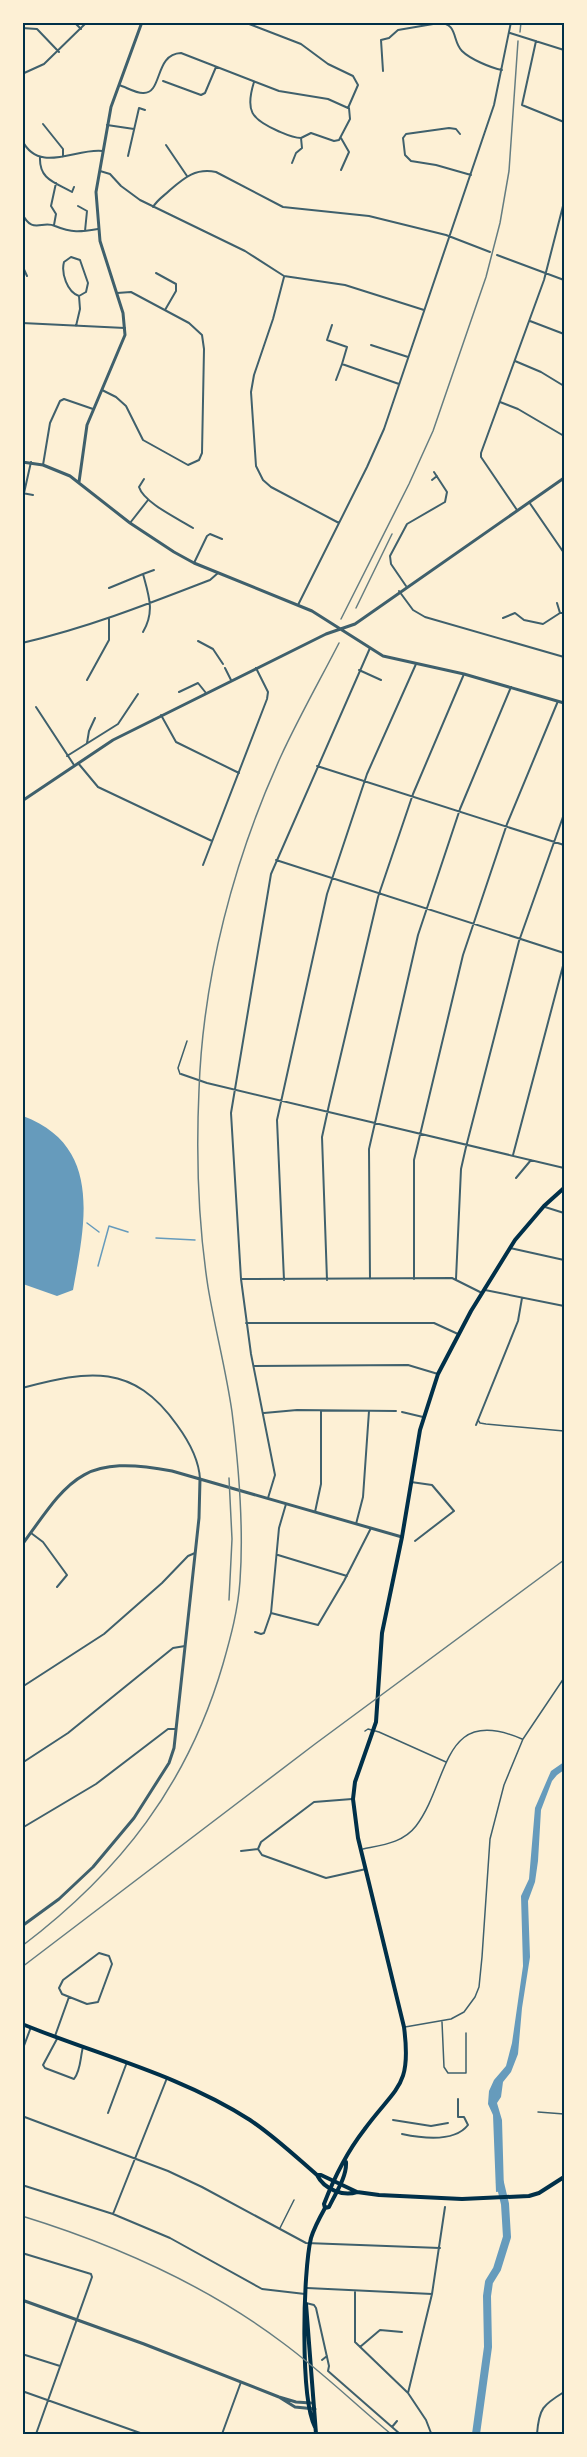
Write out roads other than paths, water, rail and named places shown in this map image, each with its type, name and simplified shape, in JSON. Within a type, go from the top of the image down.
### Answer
[{"type":"main road","points":[[316,2434],[310,2392],[306,2317],[312,2235],[325,2208],[324,2204],[334,2181],[364,2129],[392,2097],[402,2079],[406,2061],[404,2027],[353,1812],[353,1799],[356,1782],[376,1722],[382,1633],[423,1418],[438,1374],[483,1291],[510,1248],[544,1206],[564,1188]]},
{"type":"main road","points":[[22,2024],[127,2062],[206,2095],[248,2119],[278,2141],[317,2175],[357,2192],[411,2198],[513,2199],[539,2193],[564,2177]]},
{"type":"main road","points":[[325,2208],[329,2207],[337,2191],[347,2167],[346,2162]]},
{"type":"main road","points":[[317,2175],[318,2179],[337,2191],[350,2195],[357,2192]]},
{"type":"street","points":[[74,22],[81,29]]},
{"type":"street","points":[[22,74],[45,64],[87,22]]},
{"type":"street","points":[[79,482],[87,425],[123,343],[125,328],[117,293],[101,247],[96,192],[107,125],[142,22]]},
{"type":"street","points":[[244,22],[301,44],[328,64],[353,76],[358,82],[348,108],[350,119],[341,138],[334,141],[311,133],[301,138],[294,137],[264,125],[255,118],[249,105],[254,82]]},
{"type":"street","points":[[298,605],[370,460],[399,384],[494,105],[511,22]]},
{"type":"street","points":[[383,71],[381,40],[414,24],[445,23],[454,31],[458,46],[464,53],[502,70]]},
{"type":"street","points":[[22,27],[37,29],[59,52]]},
{"type":"street","points":[[509,33],[564,50]]},
{"type":"street","points":[[536,41],[522,105],[564,122]]},
{"type":"street","points":[[119,85],[143,93],[150,91],[164,63],[177,53],[186,54],[279,91],[328,99],[348,108]]},
{"type":"street","points":[[163,81],[201,95],[206,91],[216,67]]},
{"type":"street","points":[[128,156],[139,108],[145,110]]},
{"type":"street","points":[[43,124],[63,149],[63,157]]},
{"type":"street","points":[[107,125],[134,129]]},
{"type":"street","points":[[460,134],[456,129],[449,128],[406,134],[403,138],[405,155],[414,163],[436,165],[471,175]]},
{"type":"street","points":[[292,163],[296,153],[302,148],[301,138]]},
{"type":"street","points":[[341,138],[349,152],[341,170]]},
{"type":"street","points":[[22,140],[28,150],[40,157],[63,157],[91,150],[103,151]]},
{"type":"street","points":[[166,145],[187,176]]},
{"type":"street","points":[[40,157],[41,171],[72,192],[74,187]]},
{"type":"street","points":[[100,171],[110,174],[127,191],[153,207],[245,250],[284,276],[338,283],[424,310]]},
{"type":"street","points":[[153,207],[158,199],[187,176],[201,171],[216,172],[283,207],[357,214],[449,237],[490,252]]},
{"type":"street","points":[[54,225],[56,214],[51,206],[56,183]]},
{"type":"street","points":[[517,510],[481,457],[546,273],[564,202]]},
{"type":"street","points":[[78,206],[87,211],[85,231]]},
{"type":"street","points":[[22,213],[27,221],[38,227],[54,225],[65,231],[98,229]]},
{"type":"street","points":[[23,244],[22,263],[27,276]]},
{"type":"street","points":[[497,255],[564,280]]},
{"type":"street","points":[[71,257],[80,260],[88,283],[86,292],[79,296],[69,289],[63,271],[64,262],[71,257]]},
{"type":"street","points":[[156,273],[176,284],[176,291],[165,310]]},
{"type":"street","points":[[284,276],[273,320],[252,385],[256,466],[263,480],[271,487],[339,523]]},
{"type":"street","points":[[101,390],[123,402],[140,437],[149,445],[188,465],[199,460],[202,453],[204,342],[202,335],[194,327],[131,292],[117,293]]},
{"type":"street","points":[[76,326],[80,309],[79,296]]},
{"type":"street","points":[[530,321],[564,334]]},
{"type":"street","points":[[22,323],[125,328]]},
{"type":"street","points":[[332,325],[327,340],[347,347]]},
{"type":"street","points":[[336,380],[349,342]]},
{"type":"street","points":[[371,345],[408,357]]},
{"type":"street","points":[[515,361],[541,372],[564,386]]},
{"type":"street","points":[[342,364],[399,384]]},
{"type":"street","points":[[43,465],[50,423],[60,401],[64,399],[93,409]]},
{"type":"street","points":[[500,402],[518,409],[564,436]]},
{"type":"street","points":[[22,462],[43,465],[79,482],[130,523],[194,563],[298,605],[341,628],[388,659],[464,674],[564,703]]},
{"type":"street","points":[[31,462],[23,493],[33,495]]},
{"type":"street","points":[[406,586],[391,564],[390,556],[407,524],[445,502],[447,492],[434,472]]},
{"type":"street","points":[[432,480],[437,477]]},
{"type":"street","points":[[22,801],[113,740],[256,668],[341,628],[355,624],[406,586],[564,478]]},
{"type":"street","points":[[144,479],[139,488],[141,493],[148,500],[193,528]]},
{"type":"street","points":[[130,523],[148,500]]},
{"type":"street","points":[[529,502],[564,553]]},
{"type":"street","points":[[194,563],[207,536],[210,534],[222,539]]},
{"type":"street","points":[[109,588],[154,570]]},
{"type":"street","points":[[22,643],[110,619],[210,580],[218,573]]},
{"type":"street","points":[[143,574],[151,603],[149,621],[143,632]]},
{"type":"street","points":[[399,591],[413,610],[425,617],[564,657]]},
{"type":"street","points":[[557,603],[560,613]]},
{"type":"street","points":[[503,618],[515,613],[524,620],[543,624],[560,613],[564,613]]},
{"type":"street","points":[[87,680],[109,640],[110,619]]},
{"type":"street","points":[[198,641],[213,649],[223,664]]},
{"type":"street","points":[[268,1499],[275,1475],[246,1323],[231,1122],[267,890],[276,860],[370,648]]},
{"type":"street","points":[[284,1280],[276,1131],[282,1099],[325,900],[364,781],[416,664]]},
{"type":"street","points":[[225,668],[231,680]]},
{"type":"street","points":[[203,865],[268,695],[256,668]]},
{"type":"street","points":[[359,670],[381,680]]},
{"type":"street","points":[[327,1280],[322,1137],[379,893],[412,796],[464,674]]},
{"type":"street","points":[[179,692],[198,683],[206,693]]},
{"type":"street","points":[[370,1279],[369,1149],[374,1122],[426,908],[459,811],[511,687]]},
{"type":"street","points":[[67,756],[121,722],[138,694]]},
{"type":"street","points":[[414,1279],[414,1160],[463,955],[507,826],[558,701]]},
{"type":"street","points":[[36,707],[74,766]]},
{"type":"street","points":[[161,715],[176,742],[239,773]]},
{"type":"street","points":[[87,743],[89,730],[95,718]]},
{"type":"street","points":[[78,763],[98,787],[212,842]]},
{"type":"street","points":[[317,766],[564,844]]},
{"type":"street","points":[[456,1279],[461,1169],[466,1144],[520,938],[564,814]]},
{"type":"street","points":[[276,860],[564,952]]},
{"type":"street","points":[[513,1155],[564,962]]},
{"type":"street","points":[[181,1074],[192,1079],[564,1168]]},
{"type":"street","points":[[516,1178],[531,1160]]},
{"type":"street","points":[[544,1206],[564,1213]]},
{"type":"street","points":[[510,1248],[564,1260]]},
{"type":"street","points":[[241,1279],[456,1279],[483,1291],[564,1306]]},
{"type":"street","points":[[476,1425],[518,1321],[522,1298]]},
{"type":"street","points":[[246,1323],[434,1323],[458,1334]]},
{"type":"street","points":[[254,1366],[408,1365],[438,1374]]},
{"type":"street","points":[[22,1388],[92,1375],[114,1376],[131,1382],[154,1398],[180,1430],[195,1457],[200,1479],[195,1553],[174,1748],[169,1763],[134,1818],[78,1882],[22,1926]]},
{"type":"street","points":[[264,1413],[270,1411],[396,1411]]},
{"type":"street","points":[[315,1512],[321,1484],[321,1411]]},
{"type":"street","points":[[356,1524],[363,1497],[369,1411]]},
{"type":"street","points":[[402,1412],[423,1418]]},
{"type":"street","points":[[22,1545],[55,1498],[67,1485],[91,1471],[119,1466],[142,1466],[200,1479],[402,1537]]},
{"type":"street","points":[[411,1482],[432,1485],[454,1511],[415,1540]]},
{"type":"street","points":[[255,1632],[264,1633],[271,1613],[279,1528],[286,1504]]},
{"type":"street","points":[[271,1613],[318,1625],[347,1576],[371,1528]]},
{"type":"street","points":[[31,1533],[43,1542],[67,1575],[57,1587]]},
{"type":"street","points":[[22,1688],[104,1634],[162,1583],[188,1556],[195,1553]]},
{"type":"street","points":[[276,1555],[347,1576]]},
{"type":"street","points":[[22,1763],[68,1733],[173,1648],[185,1646]]},
{"type":"street","points":[[22,1828],[96,1784],[165,1731],[176,1729]]},
{"type":"street","points":[[258,1849],[261,1842],[314,1802],[353,1799]]},
{"type":"street","points":[[241,1851],[258,1849]]},
{"type":"street","points":[[258,1849],[262,1855],[321,1877],[366,1869]]},
{"type":"street","points":[[99,1953],[109,1956],[112,1961],[111,1968],[98,2002],[91,2004],[69,1997],[60,1991],[59,1985],[63,1980],[99,1953]]},
{"type":"street","points":[[69,1997],[52,2051],[47,2054],[43,2065],[45,2068],[74,2079],[83,2047]]},
{"type":"street","points":[[22,2050],[31,2027]]},
{"type":"street","points":[[108,2113],[127,2062]]},
{"type":"street","points":[[113,2214],[167,2078]]},
{"type":"street","points":[[402,2134],[420,2138],[437,2137],[464,2130],[468,2125],[464,2117],[458,2117],[458,2099]]},
{"type":"street","points":[[22,2116],[136,2158],[202,2187],[311,2244],[440,2248]]},
{"type":"street","points":[[393,2120],[431,2126],[448,2123]]},
{"type":"street","points":[[22,2185],[113,2214],[179,2242],[262,2289],[432,2294]]},
{"type":"street","points":[[408,2393],[432,2294],[445,2207]]},
{"type":"street","points":[[22,2253],[91,2275],[36,2434]]},
{"type":"street","points":[[355,2292],[354,2340],[359,2348],[408,2393],[426,2420],[431,2434]]},
{"type":"street","points":[[22,2300],[279,2397],[312,2406]]},
{"type":"street","points":[[306,2303],[316,2307],[328,2371],[400,2434]]},
{"type":"street","points":[[359,2348],[380,2330],[402,2332]]},
{"type":"street","points":[[22,2354],[60,2366]]},
{"type":"street","points":[[322,2360],[327,2356]]},
{"type":"street","points":[[222,2434],[241,2382]]},
{"type":"street","points":[[22,2391],[143,2434]]},
{"type":"street","points":[[537,2434],[539,2413],[544,2405],[564,2392]]},
{"type":"street","points":[[392,2427],[397,2421]]},
{"type":"street","points":[[316,2434],[324,2434]]},
{"type":"lane","points":[[181,1074],[178,1068],[187,1041]]},
{"type":"lane","points":[[478,1420],[480,1424],[486,1425],[564,1431]]},
{"type":"lane","points":[[404,2027],[451,2019],[464,2012],[479,1988],[490,1839],[504,1785],[524,1739],[564,1678]]},
{"type":"lane","points":[[365,1731],[368,1729],[379,1732],[446,1762]]},
{"type":"lane","points":[[362,1850],[397,1842],[416,1826],[457,1743],[476,1731],[496,1729],[524,1739]]},
{"type":"lane","points":[[442,2021],[444,2067],[448,2073],[465,2073],[466,2033]]},
{"type":"lane","points":[[538,2112],[564,2114]]},
{"type":"lane","points":[[280,2228],[294,2200]]},
{"type":"water","points":[[23,1116],[49,1129],[66,1146],[77,1167],[83,1189],[82,1239],[73,1290],[57,1296],[23,1284]]},
{"type":"water","points":[[564,1762],[564,1770],[552,1781],[541,1810],[535,1882],[528,1901],[530,1957],[518,2054],[511,2072],[503,2082],[501,2097],[497,2103],[502,2120],[504,2191],[496,2192],[493,2115],[488,2104],[489,2091],[494,2080],[506,2066],[512,2043],[523,1966],[521,1896],[529,1879],[535,1808],[551,1771]]},
{"type":"waterway","points":[[87,1223],[99,1232]]},
{"type":"waterway","points":[[98,1266],[109,1226],[128,1232]]},
{"type":"waterway","points":[[156,1238],[195,1240]]},
{"type":"waterway","points":[[476,2434],[488,2347],[489,2282],[497,2269],[507,2237],[505,2204],[500,2183]]},
{"type":"railway","points":[[520,32],[521,22]]},
{"type":"railway","points":[[341,619],[433,431],[486,277],[500,223],[509,171],[518,41]]},
{"type":"railway","points":[[356,608],[392,534]]},
{"type":"railway","points":[[22,1946],[90,1887],[120,1855],[146,1822],[170,1786],[191,1748],[223,1664],[231,1633],[240,1581],[240,1496],[232,1412],[208,1287],[202,1238],[198,1139],[202,1047],[214,961],[235,877],[264,795],[281,756],[339,643]]},
{"type":"railway","points":[[229,1478],[232,1539],[229,1600]]},
{"type":"railway","points":[[22,1967],[315,1744],[564,1560]]},
{"type":"railway","points":[[22,2216],[125,2253],[223,2302],[297,2354],[391,2434]]}]
